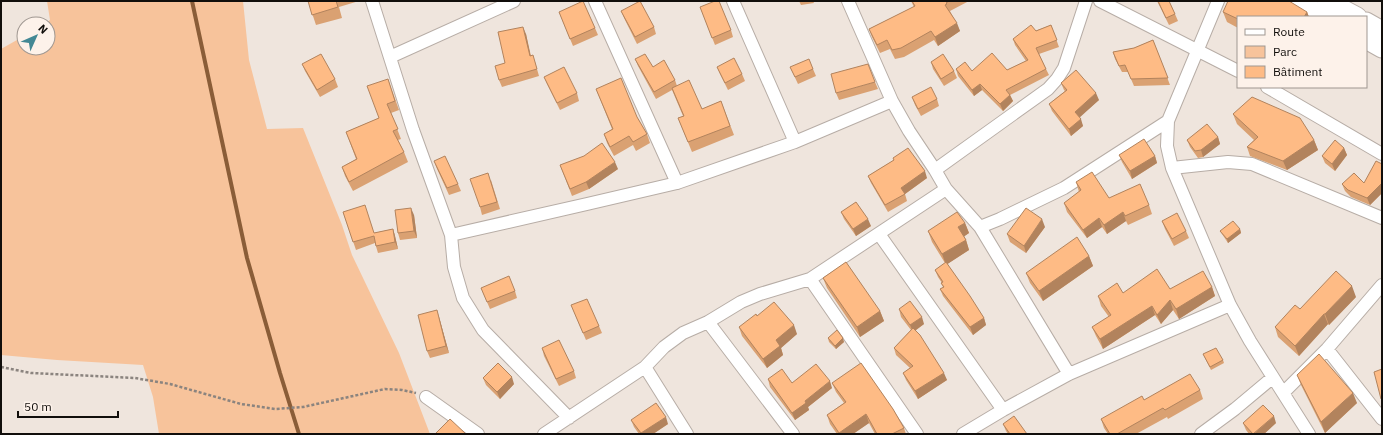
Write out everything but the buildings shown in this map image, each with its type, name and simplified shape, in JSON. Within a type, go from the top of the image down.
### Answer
[{"type":"main road","points":[[1295,1],[1322,16]]},
{"type":"main road","points":[[1327,1],[1355,16]]},
{"type":"main road","points":[[1367,23],[1382,31]]},
{"type":"main road","points":[[1367,40],[1382,48]]},
{"type":"street","points":[[372,1],[413,130],[451,235],[454,267],[463,298],[483,330],[569,418]]},
{"type":"street","points":[[390,57],[514,1]]},
{"type":"street","points":[[595,1],[677,183]]},
{"type":"street","points":[[733,1],[795,142]]},
{"type":"street","points":[[848,1],[892,101],[946,189],[980,227],[1069,374]]},
{"type":"street","points":[[935,170],[1048,89],[1057,79],[1064,68],[1086,1]]},
{"type":"street","points":[[1100,1],[1198,49],[1237,70]]},
{"type":"street","points":[[1218,1],[1168,121],[1167,146],[1172,168],[1230,305],[1272,378],[1309,434]]},
{"type":"street","points":[[1269,88],[1382,154]]},
{"type":"street","points":[[451,235],[677,183],[795,142],[892,101]]},
{"type":"street","points":[[980,227],[1064,188],[1168,121]]},
{"type":"street","points":[[1172,168],[1228,162],[1252,164],[1382,218]]},
{"type":"street","points":[[544,434],[645,367],[664,347],[683,333],[708,322],[741,302],[760,294],[810,279],[946,189]]},
{"type":"street","points":[[879,234],[1003,410]]},
{"type":"street","points":[[810,279],[917,434]]},
{"type":"street","points":[[1283,393],[1327,348],[1382,285]]},
{"type":"street","points":[[963,434],[1069,374],[1230,305]]},
{"type":"street","points":[[708,322],[793,434]]},
{"type":"street","points":[[1327,348],[1382,419]]},
{"type":"street","points":[[645,367],[687,434]]},
{"type":"street","points":[[1201,434],[1235,409],[1272,378]]},
{"type":"street","points":[[426,397],[478,434]]},
{"type":"path","points":[[1,367],[31,373],[136,378],[170,384],[241,404],[275,409],[303,408],[385,389],[402,390],[426,397]]},
{"type":"green space","points":[[47,1],[243,1],[249,60],[267,129],[303,128],[342,225],[352,255],[399,353],[430,434],[159,434],[153,397],[143,365],[1,355],[1,49],[16,41],[16,56],[56,56],[56,16],[49,16]]},
{"type":"waterway","points":[[192,1],[247,258],[299,434]]}]
